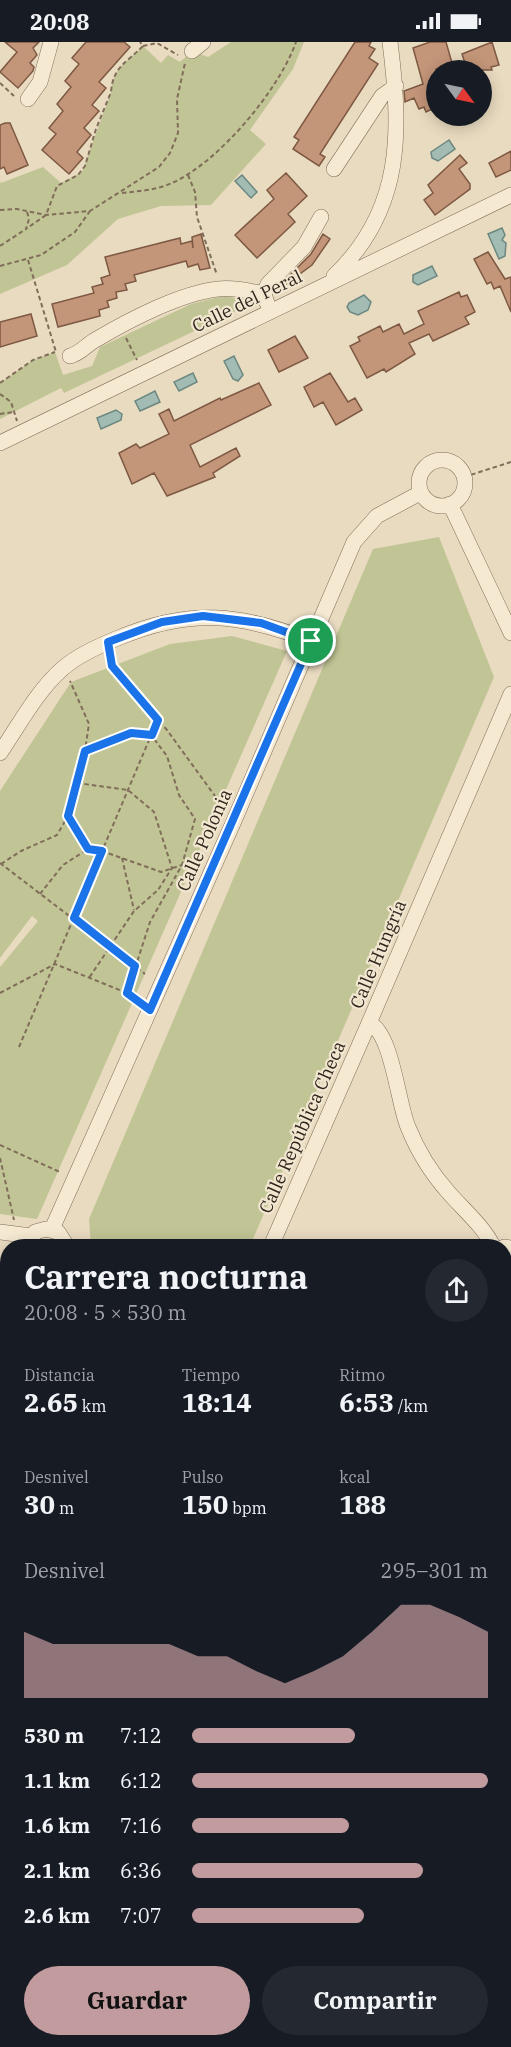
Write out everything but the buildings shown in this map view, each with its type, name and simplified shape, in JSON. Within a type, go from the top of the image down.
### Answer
[{"type":"street","points":[[28,99],[40,82],[51,42]]},
{"type":"street","points":[[327,282],[368,235],[387,194],[396,156],[398,120],[390,42]]},
{"type":"street","points":[[334,169],[382,96],[396,86]]},
{"type":"street","name":"Calle del Peral","points":[[0,443],[327,282],[511,195]]},
{"type":"street","points":[[271,311],[264,294],[268,284],[304,247],[321,217]]},
{"type":"street","points":[[368,235],[376,259]]},
{"type":"street","points":[[63,354],[172,303],[219,288],[264,294]]},
{"type":"street","points":[[437,460],[452,462],[464,477],[463,493],[450,504],[429,504],[420,493],[419,485],[424,470],[437,460]]},
{"type":"street","name":"Calle Polonia","points":[[52,1229],[360,533],[377,516],[420,493]]},
{"type":"street","points":[[450,504],[511,633]]},
{"type":"street","points":[[0,753],[48,684],[63,668],[108,642],[162,622],[203,616],[261,623],[311,641]]},
{"type":"street","name":"Calle Hungría","points":[[488,1239],[425,1163],[402,1112],[390,1058],[381,1033],[375,1025],[369,1023],[511,694]]},
{"type":"street","name":"Calle República Checa","points":[[274,1239],[369,1023]]},
{"type":"street","points":[[0,1232],[26,1239],[41,1230],[52,1229],[64,1239]]},
{"type":"path","points":[[140,42],[143,46]]},
{"type":"path","points":[[120,194],[162,187],[188,175],[213,157],[230,140],[277,79],[296,42]]},
{"type":"path","points":[[0,246],[46,214],[57,186],[78,175],[85,166],[96,129],[111,92],[113,75],[143,46],[157,43],[179,56],[198,46]]},
{"type":"path","points":[[0,266],[41,255],[67,238],[90,211],[159,167],[170,153],[178,133],[177,99],[180,78],[198,46]]},
{"type":"path","points":[[0,83],[15,97],[28,99]]},
{"type":"path","points":[[188,175],[195,192],[197,217],[218,277],[219,288]]},
{"type":"path","points":[[0,210],[16,209],[46,214],[90,211]]},
{"type":"path","points":[[26,211],[29,219],[26,229]]},
{"type":"path","points":[[0,383],[33,360],[63,354],[28,260]]},
{"type":"path","points":[[120,327],[143,373]]},
{"type":"path","points":[[0,394],[9,399],[21,433]]},
{"type":"path","points":[[0,414],[14,412]]},
{"type":"path","points":[[464,477],[511,462]]},
{"type":"path","points":[[108,642],[112,666],[158,720],[234,821]]},
{"type":"path","points":[[63,668],[89,724],[85,751],[68,816],[57,835],[21,851],[1,864],[145,974]]},
{"type":"path","points":[[19,1047],[158,720]]},
{"type":"path","points":[[85,751],[131,733],[152,735],[167,756],[179,795],[195,819],[182,865],[173,886],[150,922],[127,993]]},
{"type":"path","points":[[77,783],[128,790],[154,812],[172,868]]},
{"type":"path","points":[[68,816],[88,849]]},
{"type":"path","points":[[40,894],[63,865],[88,849],[102,851],[161,872],[182,865],[209,877]]},
{"type":"path","points":[[122,858],[134,911]]},
{"type":"path","points":[[89,978],[134,911],[158,890],[172,868]]},
{"type":"path","points":[[55,964],[127,993],[150,1010]]},
{"type":"path","points":[[0,993],[55,964]]},
{"type":"path","points":[[0,1146],[75,1179]]},
{"type":"path","points":[[0,1158],[26,1239]]},
{"type":"green space","points":[[231,42],[304,42],[293,69],[250,130],[266,144],[211,205],[161,206],[118,219],[67,265],[0,294],[0,181],[1,183],[43,167],[61,183],[82,172],[111,92],[114,77],[121,66],[143,46],[161,63],[168,55],[180,62],[192,51],[208,57]]},
{"type":"green space","points":[[223,296],[248,300],[245,307],[64,393],[61,388],[0,419],[0,383],[33,360],[55,352],[63,375],[92,366],[100,347],[191,304]]},
{"type":"green space","points":[[439,537],[494,677],[253,1239],[90,1239],[89,1219],[373,549]]},
{"type":"green space","points":[[232,636],[287,651],[37,1219],[0,1214],[0,967],[38,921],[32,916],[0,958],[0,791],[71,682],[170,644]]},
{"type":"water","points":[[449,140],[455,149],[438,161],[432,158],[431,152]]},
{"type":"water","points":[[242,175],[257,192],[251,198],[235,181]]},
{"type":"water","points":[[502,228],[505,235],[502,240],[506,243],[505,256],[499,259],[488,234]]},
{"type":"water","points":[[432,266],[437,276],[418,285],[413,282],[413,275]]},
{"type":"water","points":[[364,295],[371,302],[368,310],[358,315],[350,312],[347,307],[349,303]]},
{"type":"water","points":[[234,356],[243,375],[238,381],[233,379],[224,361]]},
{"type":"water","points":[[193,373],[197,382],[179,391],[174,382]]},
{"type":"water","points":[[155,391],[160,402],[140,411],[135,401]]},
{"type":"water","points":[[116,410],[122,414],[121,420],[101,429],[97,418]]},
{"type":"route","points":[[203,616],[261,623],[311,641],[150,1010],[133,1000],[127,993],[135,966],[74,918],[102,851],[88,849],[68,816],[85,751],[131,733],[152,735],[158,720],[112,666],[108,642],[162,622],[203,616]]}]
